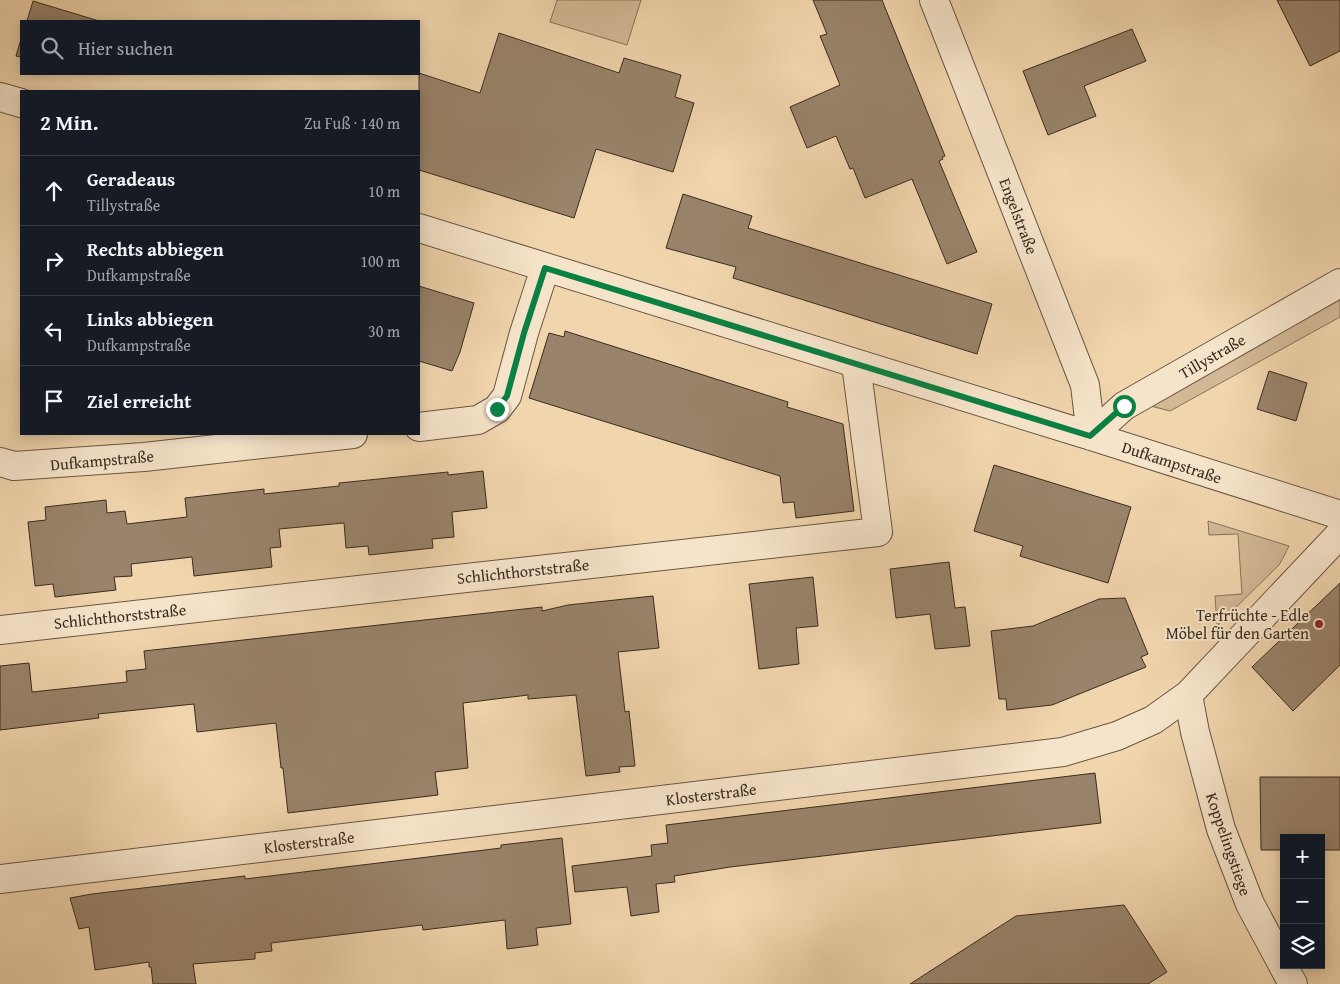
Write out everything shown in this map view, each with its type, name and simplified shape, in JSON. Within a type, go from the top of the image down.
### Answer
[{"type":"street","name":"Engelstraße","points":[[934,0],[1085,386],[1090,436]]},
{"type":"street","points":[[0,97],[20,104]]},
{"type":"street","name":"Dufkampstraße","points":[[420,228],[1340,515]]},
{"type":"street","points":[[420,426],[478,420],[497,409],[507,396],[524,333],[545,268]]},
{"type":"street","name":"Tillystraße","points":[[1090,436],[1124,406],[1340,283]]},
{"type":"street","name":"Schlichthorststraße","points":[[0,630],[878,532],[856,364]]},
{"type":"street","name":"Dufkampstraße","points":[[0,462],[14,466],[147,445],[334,435]]},
{"type":"street","name":"Klosterstraße","points":[[0,879],[1063,752],[1117,736],[1153,720],[1188,696],[1340,533]]},
{"type":"street","name":"Koppelingstiege","points":[[1188,696],[1195,732],[1221,829],[1250,904],[1293,984]]},
{"type":"shaded area","points":[[557,0],[641,0],[627,45],[550,22]]},
{"type":"shaded area","points":[[1340,293],[1340,317],[1170,411],[1147,405]]},
{"type":"shaded area","points":[[1208,521],[1289,546],[1279,565],[1217,626],[1215,596],[1242,594],[1238,534],[1209,535]]},
{"type":"building","points":[[813,0],[882,0],[945,156],[939,161],[977,252],[947,264],[912,179],[865,198],[853,168],[850,169],[836,136],[807,148],[790,107],[840,85],[820,36],[827,34]]},
{"type":"building","points":[[1277,0],[1340,0],[1340,51],[1310,66]]},
{"type":"building","points":[[33,1],[96,20],[27,20]]},
{"type":"building","points":[[1132,29],[1146,61],[1084,86],[1096,116],[1048,135],[1023,71]]},
{"type":"building","points":[[499,33],[619,73],[624,58],[681,75],[675,97],[694,103],[673,172],[596,149],[574,218],[420,170],[420,73],[480,93]]},
{"type":"building","points":[[20,42],[20,57],[16,56]]},
{"type":"building","points":[[683,194],[752,216],[748,228],[992,304],[977,354],[733,278],[736,267],[666,248]]},
{"type":"building","points":[[420,286],[474,303],[460,352],[452,371],[420,361]]},
{"type":"building","points":[[565,331],[788,402],[787,407],[843,424],[854,511],[796,518],[794,502],[783,503],[780,476],[529,398],[549,333],[564,337]]},
{"type":"building","points":[[1269,371],[1307,383],[1296,421],[1257,409]]},
{"type":"building","points":[[994,465],[1131,507],[1108,583],[1020,556],[1023,546],[974,531]]},
{"type":"building","points":[[483,471],[487,508],[452,512],[454,537],[432,539],[433,548],[369,555],[368,546],[346,548],[344,523],[279,529],[281,547],[270,548],[272,567],[194,576],[192,557],[131,564],[132,576],[114,577],[116,590],[55,597],[53,584],[35,586],[28,522],[46,520],[45,507],[106,500],[107,513],[125,511],[127,524],[187,517],[185,498],[264,489],[264,494],[339,486],[339,483],[448,472],[448,475]]},
{"type":"building","points":[[949,562],[955,608],[965,607],[970,646],[935,649],[930,614],[896,618],[890,569]]},
{"type":"building","points":[[813,577],[818,626],[796,628],[799,664],[759,669],[749,584]]},
{"type":"building","name":"Terfrüchte - Edle Möbel für den Garten","points":[[1340,583],[1340,665],[1293,711],[1252,667]]},
{"type":"building","points":[[653,596],[659,648],[618,652],[625,712],[629,711],[635,766],[619,767],[620,772],[586,776],[576,695],[528,699],[528,695],[463,703],[468,768],[435,772],[438,795],[288,813],[276,723],[197,732],[194,704],[98,714],[99,718],[0,730],[0,666],[29,663],[32,692],[127,682],[126,671],[146,669],[144,651],[542,607],[542,611],[568,605]]},
{"type":"building","points":[[1125,598],[1148,654],[1141,657],[1146,667],[1052,705],[1007,710],[1006,699],[999,699],[991,631],[1033,626],[1099,599]]},
{"type":"building","points":[[1095,773],[1101,823],[730,867],[674,876],[675,882],[656,884],[659,912],[631,916],[627,887],[575,892],[572,866],[652,856],[651,845],[668,843],[666,825]]},
{"type":"building","points":[[1260,777],[1340,777],[1340,850],[1325,850],[1325,834],[1280,834],[1280,850],[1261,850]]},
{"type":"building","points":[[562,838],[571,924],[536,928],[538,945],[507,949],[505,920],[423,930],[422,925],[271,943],[272,951],[255,953],[255,959],[193,964],[196,984],[153,984],[149,962],[95,970],[89,927],[79,929],[70,898],[245,876],[245,879],[387,862],[501,848],[501,845]]},
{"type":"building","points":[[1124,905],[1167,972],[1148,984],[910,984],[1016,916]]},
{"type":"place","name":"Terfrüchte - Edle Möbel für den Garten","points":[[1319,624]]},
{"type":"route","points":[[497,409],[507,396],[524,333],[545,268],[1090,436],[1124,406]]}]
